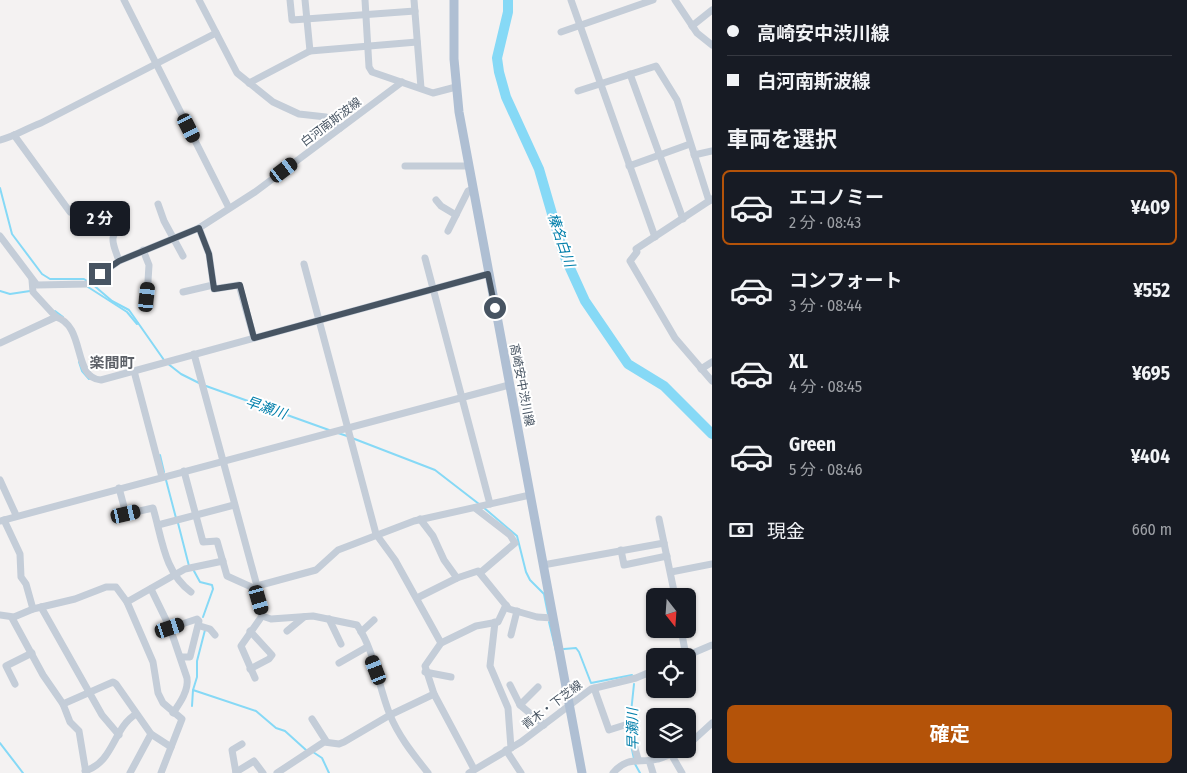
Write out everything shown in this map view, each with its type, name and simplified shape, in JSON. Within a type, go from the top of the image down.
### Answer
[{"type":"main road","name":"高崎安中渋川線","points":[[454,0],[456,87],[468,166],[582,773]]},
{"type":"street","points":[[124,0],[229,208]]},
{"type":"street","points":[[199,0],[237,73],[273,102],[299,114],[326,118],[340,128]]},
{"type":"street","points":[[290,0],[292,20],[414,11]]},
{"type":"street","points":[[305,0],[310,51]]},
{"type":"street","points":[[365,0],[371,70],[438,93],[456,87]]},
{"type":"street","points":[[414,0],[421,88]]},
{"type":"street","points":[[571,0],[655,237]]},
{"type":"street","points":[[561,32],[654,0]]},
{"type":"street","points":[[675,0],[692,26],[704,40],[712,44]]},
{"type":"street","points":[[692,26],[712,10]]},
{"type":"street","points":[[0,140],[14,135],[216,34]]},
{"type":"street","points":[[249,83],[310,51],[417,42]]},
{"type":"street","points":[[578,91],[656,66],[675,96],[710,200],[636,248],[637,252],[631,258],[630,264],[675,338],[712,381]]},
{"type":"street","points":[[630,74],[683,219]]},
{"type":"street","name":"白河南斯波線","points":[[32,280],[40,285],[90,282],[119,261],[199,228],[255,192],[402,82]]},
{"type":"street","points":[[14,135],[70,212]]},
{"type":"street","points":[[629,166],[690,144]]},
{"type":"street","points":[[694,155],[712,151]]},
{"type":"street","points":[[405,166],[468,166]]},
{"type":"street","points":[[448,231],[468,191],[473,189]]},
{"type":"street","points":[[436,200],[441,206],[456,215]]},
{"type":"street","points":[[158,204],[164,221],[183,256]]},
{"type":"street","points":[[119,261],[112,239],[114,232],[124,222]]},
{"type":"street","points":[[199,228],[209,254],[213,285],[216,290],[240,285],[254,338]]},
{"type":"street","points":[[0,236],[32,280],[33,292],[56,317],[67,323],[79,345],[84,367],[92,377],[101,380],[488,274]]},
{"type":"street","points":[[143,250],[149,265],[147,297],[150,306]]},
{"type":"street","points":[[425,258],[489,505]]},
{"type":"street","points":[[304,264],[376,534],[395,560],[441,643]]},
{"type":"street","points":[[182,292],[213,285]]},
{"type":"street","points":[[0,342],[56,317]]},
{"type":"street","points":[[194,354],[262,616]]},
{"type":"street","points":[[701,370],[712,362]]},
{"type":"street","points":[[134,371],[162,477]]},
{"type":"street","points":[[33,609],[26,584],[21,577],[20,554],[2,521],[16,515],[45,510],[63,502],[339,430],[348,430],[509,385]]},
{"type":"street","points":[[184,471],[203,542],[217,540],[229,578],[256,587],[316,570],[338,550],[376,534],[420,520],[530,495]]},
{"type":"street","points":[[0,480],[16,515]]},
{"type":"street","points":[[119,488],[126,514],[153,508],[166,558],[173,575],[191,592]]},
{"type":"street","points":[[158,525],[234,505]]},
{"type":"street","points":[[476,507],[515,542],[480,572]]},
{"type":"street","points":[[659,519],[674,588]]},
{"type":"street","points":[[420,520],[433,536],[444,560],[457,578]]},
{"type":"street","points":[[543,565],[664,543]]},
{"type":"street","points":[[621,550],[624,565],[667,556]]},
{"type":"street","points":[[127,602],[185,569],[223,561]]},
{"type":"street","points":[[671,572],[712,564]]},
{"type":"street","points":[[417,598],[475,571],[480,572],[506,605],[517,611],[537,617],[553,618]]},
{"type":"street","points":[[0,615],[12,618],[33,609],[75,599],[112,586],[116,587],[127,602],[154,662],[158,693],[163,703],[182,719],[160,773]]},
{"type":"street","points":[[151,589],[182,657],[188,684],[173,713]]},
{"type":"street","points":[[477,770],[434,694],[425,672],[425,666],[441,643],[476,626],[495,622],[502,617],[506,605]]},
{"type":"street","points":[[41,607],[88,692],[102,715],[118,735]]},
{"type":"street","points":[[511,634],[517,611]]},
{"type":"street","points":[[262,616],[271,619],[304,617],[329,619],[357,625],[367,647],[390,715],[406,745],[428,773]]},
{"type":"street","points":[[254,678],[241,646],[262,616]]},
{"type":"street","points":[[288,631],[304,617]]},
{"type":"street","points":[[12,618],[63,704],[70,722],[81,737],[86,772],[102,761],[118,735],[136,714]]},
{"type":"street","points":[[329,619],[342,644]]},
{"type":"street","points":[[170,628],[198,620],[200,626],[190,657],[182,657]]},
{"type":"street","points":[[361,632],[374,620]]},
{"type":"street","points":[[495,622],[490,666],[508,708],[509,749],[520,773]]},
{"type":"street","points":[[200,626],[210,629],[215,635]]},
{"type":"street","points":[[250,631],[272,655],[269,659],[250,669]]},
{"type":"street","points":[[696,652],[712,645]]},
{"type":"street","points":[[338,663],[367,647]]},
{"type":"street","points":[[15,684],[6,666],[32,653]]},
{"type":"street","points":[[425,672],[450,677]]},
{"type":"street","name":"青木・下芝線","points":[[477,770],[544,725],[594,688],[646,674]]},
{"type":"street","points":[[63,704],[110,682],[115,683],[150,734],[172,747]]},
{"type":"street","points":[[510,685],[520,705],[544,725]]},
{"type":"street","points":[[520,705],[538,686]]},
{"type":"street","points":[[594,688],[609,730],[628,724],[635,760]]},
{"type":"street","points":[[312,719],[326,741],[339,744],[390,715],[434,694]]},
{"type":"street","points":[[696,738],[712,723]]},
{"type":"street","points":[[130,773],[150,734]]},
{"type":"street","points":[[277,773],[326,741]]},
{"type":"street","points":[[242,744],[232,750],[236,772],[254,761],[263,773]]},
{"type":"street","points":[[613,773],[619,766],[635,760],[657,760],[662,758]]},
{"type":"street","points":[[673,758],[682,773]]},
{"type":"street","points":[[649,760],[652,773]]},
{"type":"waterway","name":"榛名白川","points":[[508,0],[508,12],[497,58],[499,72],[506,97],[539,169],[564,255],[585,301],[628,364],[664,386],[712,434]]},
{"type":"waterway","name":"早瀬川","points":[[0,188],[12,234],[42,274],[50,279],[84,279],[87,281]]},
{"type":"waterway","name":"早瀬川","points":[[91,283],[112,301],[129,310],[164,360]]},
{"type":"waterway","name":"早瀬川","points":[[88,287],[127,312],[138,323]]},
{"type":"waterway","points":[[0,291],[10,294],[30,291]]},
{"type":"waterway","points":[[55,311],[63,317]]},
{"type":"waterway","points":[[79,362],[82,371],[89,379]]},
{"type":"waterway","name":"早瀬川","points":[[167,363],[181,374],[199,383]]},
{"type":"waterway","name":"早瀬川","points":[[206,386],[329,430]]},
{"type":"waterway","name":"早瀬川","points":[[338,433],[347,436]]},
{"type":"waterway","name":"早瀬川","points":[[352,438],[435,470],[479,504]]},
{"type":"waterway","points":[[160,455],[164,472]]},
{"type":"waterway","points":[[166,480],[176,518]]},
{"type":"waterway","name":"早瀬川","points":[[483,507],[517,536],[526,572],[530,580],[544,594],[548,614]]},
{"type":"waterway","points":[[178,523],[189,566]]},
{"type":"waterway","points":[[194,571],[200,582],[212,585],[213,589],[203,617]]},
{"type":"waterway","name":"早瀬川","points":[[549,622],[556,651]]},
{"type":"waterway","points":[[192,706],[193,690],[197,677],[197,661],[205,630]]},
{"type":"waterway","name":"早瀬川","points":[[564,649],[576,648],[591,683],[632,675]]},
{"type":"waterway","name":"早瀬川","points":[[630,722],[634,684]]},
{"type":"waterway","points":[[193,690],[256,711],[276,728],[285,731],[306,750]]},
{"type":"waterway","points":[[0,743],[23,773]]},
{"type":"waterway","name":"早瀬川","points":[[631,745],[634,759]]},
{"type":"waterway","points":[[313,752],[322,758],[329,773]]},
{"type":"waterway","name":"早瀬川","points":[[635,764],[640,773]]},
{"type":"district","name":"楽間町","points":[[112,363]]},
{"type":"route","points":[[100,274],[119,261],[199,228],[207,244],[214,289],[240,285],[254,338],[488,274],[495,308]]}]
